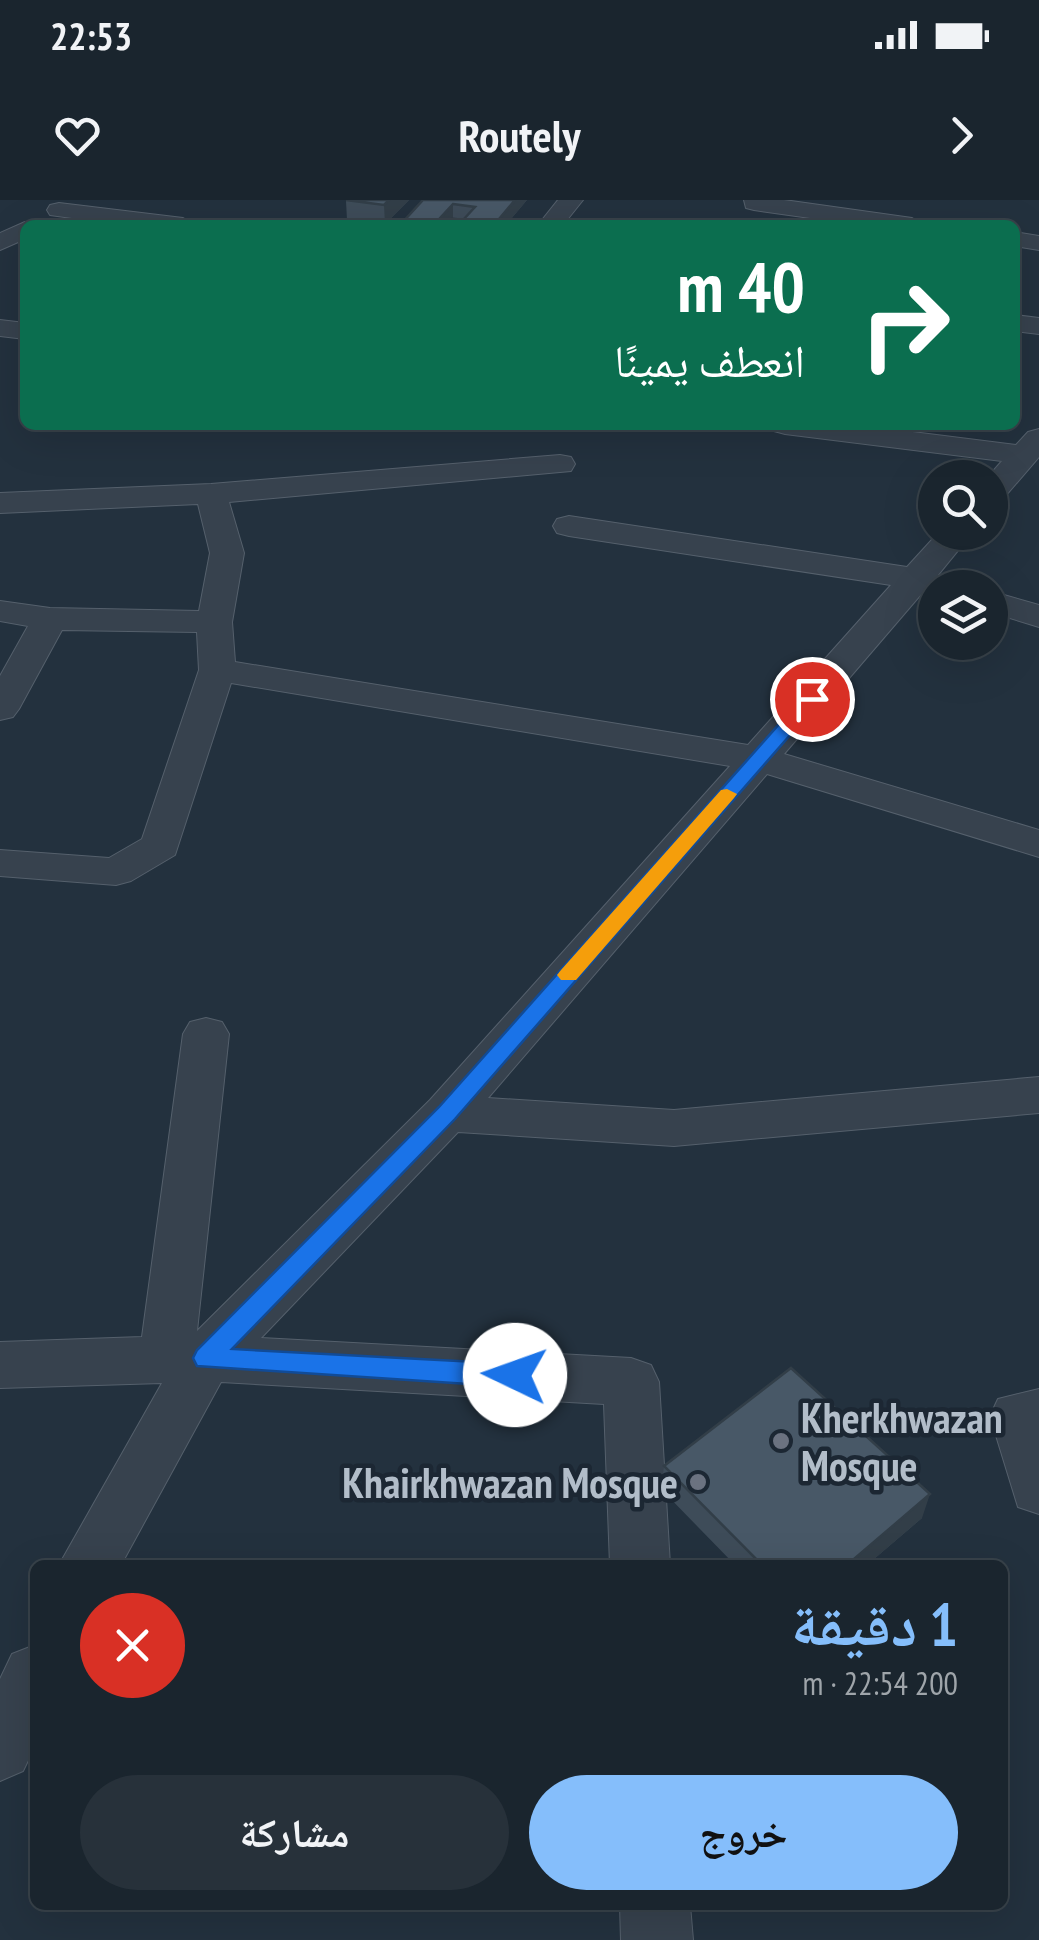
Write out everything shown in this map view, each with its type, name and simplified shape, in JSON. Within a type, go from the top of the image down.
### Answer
[{"type":"street","points":[[554,220],[571,200]]},
{"type":"street","points":[[41,220],[70,203],[157,220]]},
{"type":"street","points":[[754,203],[876,220]]},
{"type":"street","points":[[837,430],[1033,449]]},
{"type":"street","points":[[1008,475],[1033,449]]},
{"type":"street","points":[[0,502],[212,494],[560,464]]},
{"type":"street","points":[[0,863],[116,872],[160,846],[216,670],[214,622],[227,552],[212,494]]},
{"type":"street","points":[[569,526],[918,582]]},
{"type":"street","points":[[186,1358],[447,1113],[759,759],[918,596]]},
{"type":"street","points":[[1008,607],[1039,616]]},
{"type":"street","points":[[0,611],[50,619],[214,622]]},
{"type":"street","points":[[0,709],[50,619]]},
{"type":"street","points":[[216,670],[759,759],[1039,844]]},
{"type":"street","points":[[91,1560],[186,1358],[206,1034]]},
{"type":"street","points":[[447,1113],[674,1128],[1039,1095]]},
{"type":"street","points":[[0,1364],[186,1358],[631,1382],[640,1560]]},
{"type":"street","points":[[1039,1413],[1018,1416],[1039,1488]]},
{"type":"street","points":[[0,1748],[30,1686]]},
{"type":"street","points":[[656,1910],[657,1940]]},
{"type":"building","points":[[346,200],[389,200],[384,205]]},
{"type":"building","points":[[423,200],[515,200],[498,220],[463,220],[405,220]],"holes":[[[453,204],[475,207],[463,220],[441,217]]]},
{"type":"building","name":"Kherkhwazan Mosque","points":[[791,1368],[930,1494],[853,1560],[757,1560],[664,1466]]},
{"type":"slow traffic","points":[[568,975],[727,794]]},
{"type":"place","name":"Kherkhwazan Mosque","points":[[781,1441]]},
{"type":"place","name":"Khairkhwazan Mosque","points":[[698,1482]]},
{"type":"route","points":[[515,1375],[206,1358],[447,1113],[812,699]]}]
